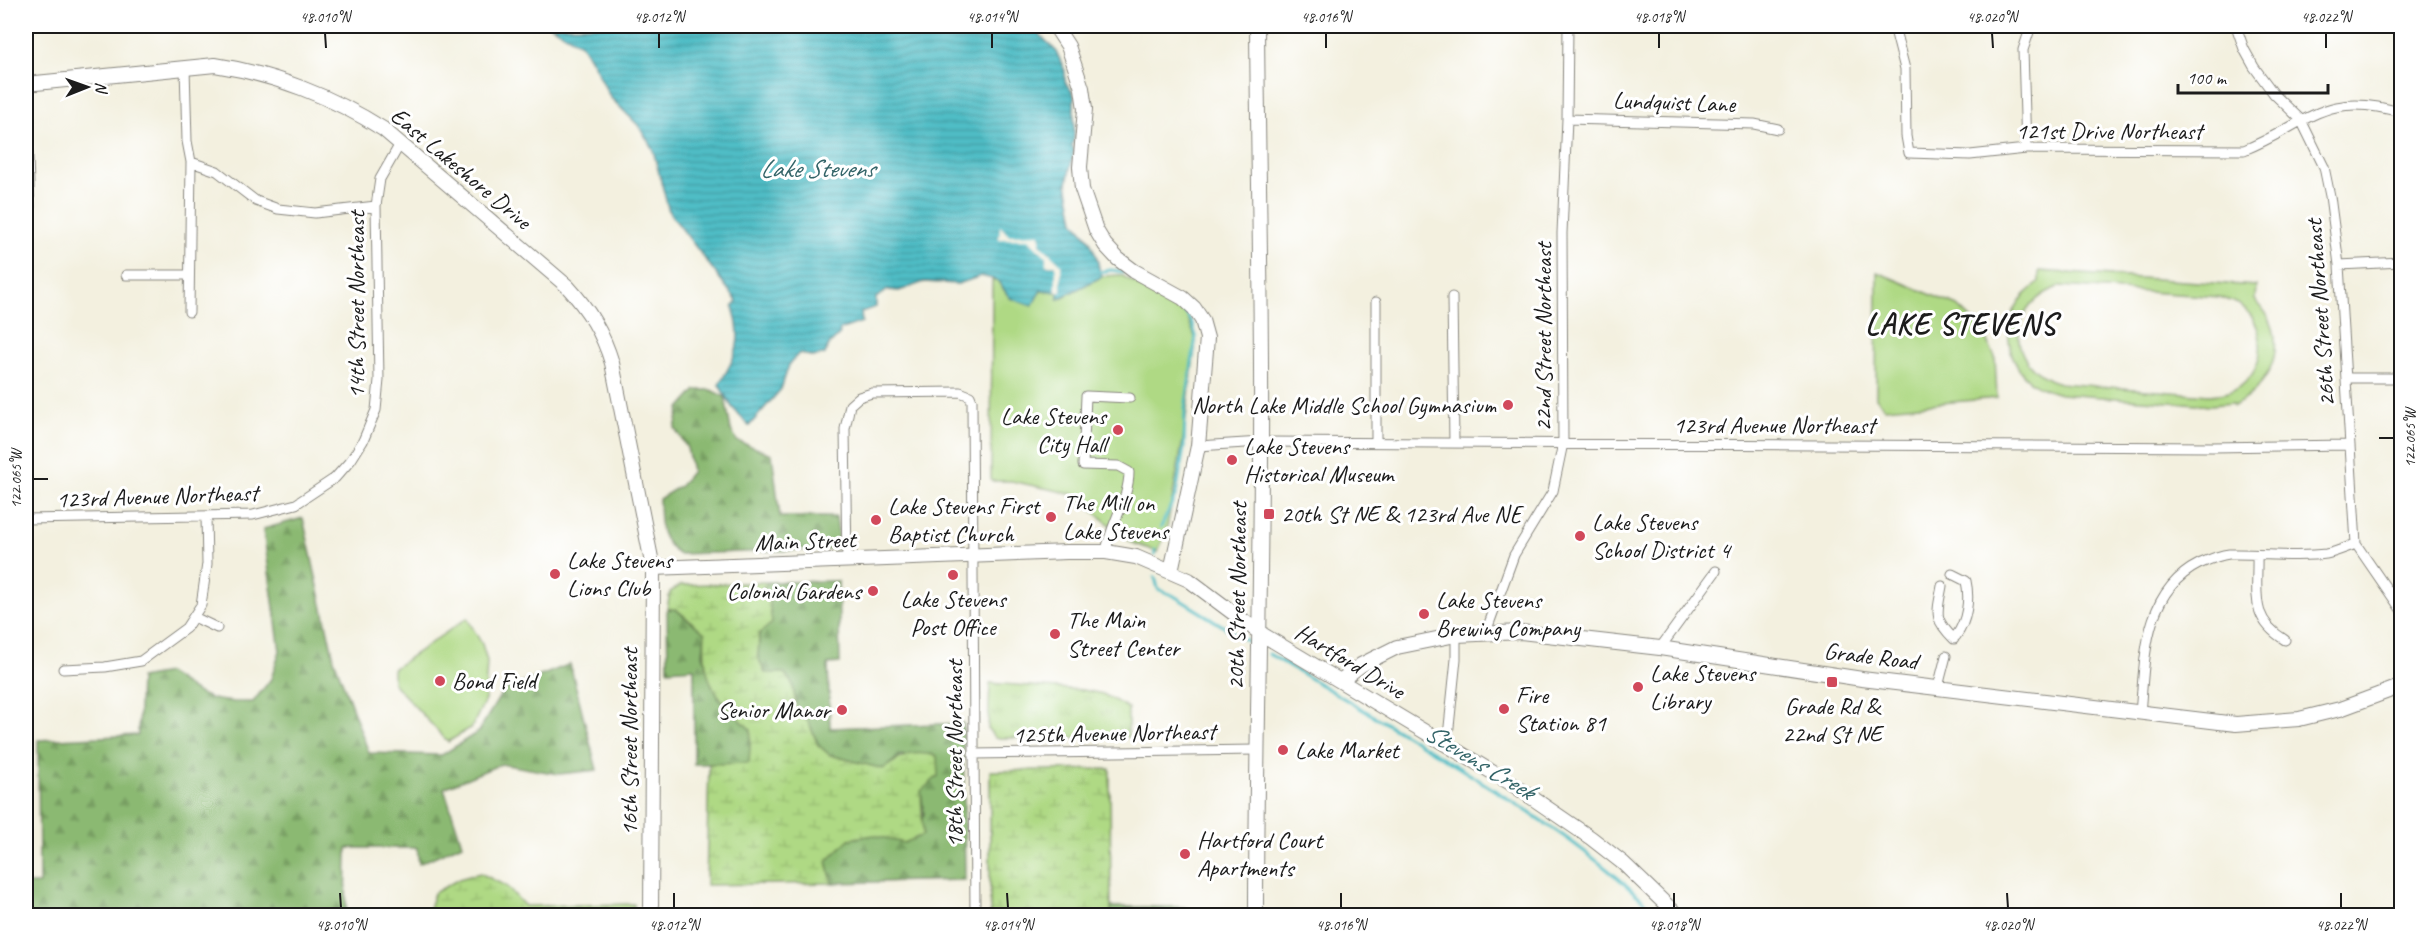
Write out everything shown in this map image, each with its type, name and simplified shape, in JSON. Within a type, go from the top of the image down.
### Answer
[{"type":"main road","points":[[1055,26],[1068,46],[1082,88],[1085,109],[1080,167],[1082,189],[1096,230],[1118,260],[1183,298],[1194,308],[1202,320],[1207,338],[1198,446],[1171,571]]},
{"type":"main road","name":"20th Street Northeast","points":[[1256,915],[1261,442],[1257,26]]},
{"type":"main road","name":"East Lakeshore Drive","points":[[26,84],[185,66],[215,65],[243,69],[303,89],[354,110],[383,129],[567,286],[586,307],[605,340],[612,363],[653,568]]},
{"type":"main road","name":"Main Street","points":[[653,568],[1106,552],[1136,557],[1190,580],[1260,636]]},
{"type":"main road","name":"16th Street Northeast","points":[[651,915],[653,568]]},
{"type":"main road","name":"Grade Road","points":[[1340,681],[1373,658],[1397,647],[1456,635],[1486,632],[1541,633],[1660,648],[1862,679],[2236,724],[2299,718],[2340,709],[2402,686]]},
{"type":"main road","name":"Hartford Drive","points":[[1260,636],[1512,784],[1591,838],[1623,863],[1678,915]]},
{"type":"street","name":"22nd Street Northeast","points":[[1486,632],[1514,555],[1553,491],[1563,443],[1562,233],[1568,119],[1568,26]]},
{"type":"street","name":"121st Drive Northeast","points":[[1894,26],[1905,69],[1906,136],[1910,153],[1970,155],[2026,149],[2244,150],[2272,138],[2314,113],[2344,105],[2373,106],[2402,113]]},
{"type":"street","points":[[2026,149],[2023,50],[2031,26]]},
{"type":"street","name":"26th Street Northeast","points":[[2236,26],[2244,49],[2254,67],[2274,94],[2301,120],[2324,167],[2339,265],[2356,544]]},
{"type":"street","points":[[185,66],[187,141],[191,162],[189,312]]},
{"type":"street","points":[[26,101],[30,213],[26,233]]},
{"type":"street","name":"Lundquist Lane","points":[[1568,119],[1754,124],[1778,129]]},
{"type":"street","name":"14th Street Northeast","points":[[320,490],[335,478],[351,460],[363,441],[376,410],[379,380],[376,206],[380,179],[400,144]]},
{"type":"street","points":[[191,162],[217,171],[256,201],[278,209],[315,213],[376,206]]},
{"type":"street","points":[[2339,265],[2402,262]]},
{"type":"street","points":[[126,275],[189,275]]},
{"type":"street","points":[[1452,297],[1454,443]]},
{"type":"street","points":[[1376,302],[1376,442]]},
{"type":"street","points":[[2346,378],[2402,378]]},
{"type":"street","name":"18th Street Northeast","points":[[847,562],[845,429],[850,405],[859,397],[872,393],[960,392],[970,396],[972,401],[975,915]]},
{"type":"street","points":[[1106,552],[1129,486],[1129,472],[1118,466],[1083,465],[1086,396],[1130,398]]},
{"type":"street","name":"123rd Avenue Northeast","points":[[1198,446],[1261,442],[2201,447],[2349,445]]},
{"type":"street","name":"123rd Avenue Northeast","points":[[26,519],[253,515],[296,504],[320,490]]},
{"type":"street","points":[[63,669],[105,667],[141,661],[186,628],[201,605],[207,564],[206,516]]},
{"type":"street","points":[[2140,714],[2144,667],[2154,611],[2167,590],[2185,571],[2207,560],[2228,554],[2257,556],[2327,554],[2356,544],[2402,611]]},
{"type":"street","points":[[2257,556],[2258,608],[2262,621],[2271,632],[2285,640]]},
{"type":"street","points":[[1660,648],[1716,572]]},
{"type":"street","points":[[1941,586],[1938,618],[1941,626],[1955,638],[1963,626],[1968,592],[1966,581],[1952,574]]},
{"type":"street","points":[[194,617],[217,628]]},
{"type":"street","points":[[1447,746],[1456,659],[1456,635]]},
{"type":"street","points":[[1938,687],[1946,656]]},
{"type":"street","name":"125th Avenue Northeast","points":[[973,754],[1256,750]]},
{"type":"green space","points":[[2039,271],[2256,286],[2255,300],[2266,314],[2273,329],[2274,358],[2260,385],[2234,406],[2233,403],[2211,405],[2052,392],[2033,383],[2023,374],[2017,366],[2010,346],[2009,326],[2016,307],[2020,300],[2039,283]],"holes":[[[2061,286],[2220,297],[2239,304],[2248,312],[2255,322],[2260,346],[2259,358],[2249,379],[2240,387],[2226,393],[2209,395],[2059,383],[2041,374],[2028,363],[2021,349],[2019,335],[2022,320],[2030,306],[2043,295]]]},
{"type":"green space","points":[[1877,272],[1958,306],[1979,326],[1995,357],[1997,398],[1885,408],[1876,398]]},
{"type":"green space","points":[[1121,275],[1185,311],[1196,340],[1184,434],[1167,528],[1158,552],[1130,542],[1073,494],[1011,481],[991,481],[992,280],[997,280],[1010,298],[1041,290],[1058,292],[1059,299],[1103,276]]},
{"type":"green space","points":[[696,390],[711,390],[725,397],[731,430],[737,441],[772,454],[780,517],[836,517],[838,533],[836,549],[678,554],[671,548],[661,530],[659,499],[680,486],[692,471],[687,448],[675,428],[680,408]]},
{"type":"green space","points":[[303,518],[334,659],[369,753],[442,755],[478,732],[503,691],[570,664],[597,770],[559,774],[501,764],[444,788],[462,844],[419,864],[417,848],[347,848],[346,915],[26,915],[26,884],[39,884],[38,740],[138,735],[140,678],[168,673],[207,697],[216,700],[253,702],[271,679],[280,651],[263,529]]},
{"type":"green space","points":[[838,581],[840,663],[828,664],[830,728],[963,723],[965,880],[832,883],[827,861],[849,839],[874,835],[904,843],[924,815],[921,790],[938,776],[902,755],[883,769],[830,755],[818,745],[809,723],[797,708],[792,683],[765,673],[758,657],[762,588],[769,582]]},
{"type":"green space","points":[[769,582],[762,588],[769,600],[772,623],[759,634],[758,657],[765,673],[784,673],[792,683],[797,708],[809,723],[818,745],[830,755],[883,769],[908,755],[937,756],[938,776],[921,791],[923,835],[904,843],[874,835],[849,839],[827,861],[832,883],[706,885],[709,764],[749,763],[751,730],[714,689],[706,666],[705,633],[676,609],[667,609],[670,592],[681,585]]},
{"type":"green space","points":[[667,609],[675,609],[705,633],[703,655],[719,699],[751,730],[750,764],[694,764],[694,668],[668,670]]},
{"type":"green space","name":"Bond Field","points":[[467,618],[482,644],[487,661],[485,700],[472,727],[448,742],[393,683],[393,669]]},
{"type":"green space","points":[[990,683],[1083,690],[1103,694],[1128,708],[1128,737],[995,738],[988,729]]},
{"type":"green space","points":[[1110,769],[1111,915],[990,915],[990,771]]},
{"type":"green space","points":[[480,873],[506,886],[525,906],[634,904],[634,915],[427,915],[434,893],[459,879]]},
{"type":"green space","points":[[1110,907],[1183,907],[1201,915],[1111,915]]},
{"type":"water","name":"Lake Stevens","points":[[551,26],[1031,26],[1056,51],[1065,71],[1065,82],[1074,94],[1072,145],[1074,151],[1067,183],[1074,221],[1089,239],[1103,276],[1058,299],[1058,292],[1041,290],[1032,306],[1010,298],[997,280],[981,276],[958,284],[924,282],[899,291],[888,290],[876,298],[876,307],[861,312],[862,322],[839,330],[840,334],[828,346],[825,354],[813,357],[799,353],[789,365],[781,389],[749,426],[732,407],[719,385],[734,356],[738,339],[733,307],[737,301],[669,212],[653,150],[640,127],[610,97],[582,45]]},
{"type":"pier","points":[[1000,226],[1009,235],[1040,234],[1040,244],[1061,264],[1061,292],[1056,292],[1056,265],[1046,265],[1046,256],[1028,239],[999,239]]},
{"type":"waterway","name":"Stevens Creek","points":[[1099,272],[1111,270],[1124,272]]},
{"type":"waterway","name":"Stevens Creek","points":[[1143,283],[1183,309],[1191,321],[1196,336],[1185,409],[1184,447],[1176,494],[1161,527]]},
{"type":"waterway","name":"Stevens Creek","points":[[1155,577],[1158,589],[1174,596],[1249,642]]},
{"type":"waterway","name":"Stevens Creek","points":[[1269,654],[1426,747],[1525,810],[1595,859],[1659,916]]},
{"type":"place","name":"North Lake Middle School Gymnasium","points":[[1508,405]]},
{"type":"place","name":"Lake Stevens City Hall","points":[[1118,430]]},
{"type":"place","name":"Lake Stevens Historical Museum","points":[[1232,460]]},
{"type":"place","name":"20th St NE & 123rd Ave NE","points":[[1269,514]]},
{"type":"place","name":"The Mill on Lake Stevens","points":[[1051,517]]},
{"type":"place","name":"Lake Stevens First Baptist Church","points":[[876,520]]},
{"type":"place","name":"Lake Stevens School District 4","points":[[1580,536]]},
{"type":"place","name":"Lake Stevens Lions Club","points":[[555,574]]},
{"type":"place","name":"Lake Stevens Post Office","points":[[953,575]]},
{"type":"place","name":"Colonial Gardens","points":[[873,591]]},
{"type":"place","name":"Lake Stevens Brewing Company","points":[[1424,614]]},
{"type":"place","name":"The Main Street Center","points":[[1055,634]]},
{"type":"place","name":"Bond Field","points":[[440,681]]},
{"type":"place","name":"Grade Rd & 22nd St NE","points":[[1832,682]]},
{"type":"place","name":"Lake Stevens Library","points":[[1638,687]]},
{"type":"place","name":"Fire Station 81","points":[[1504,709]]},
{"type":"place","name":"Senior Manor","points":[[842,710]]},
{"type":"place","name":"Lake Market","points":[[1283,750]]},
{"type":"place","name":"Hartford Court Apartments","points":[[1185,854]]},
{"type":"district","name":"LAKE STEVENS","points":[[1961,324]]}]
